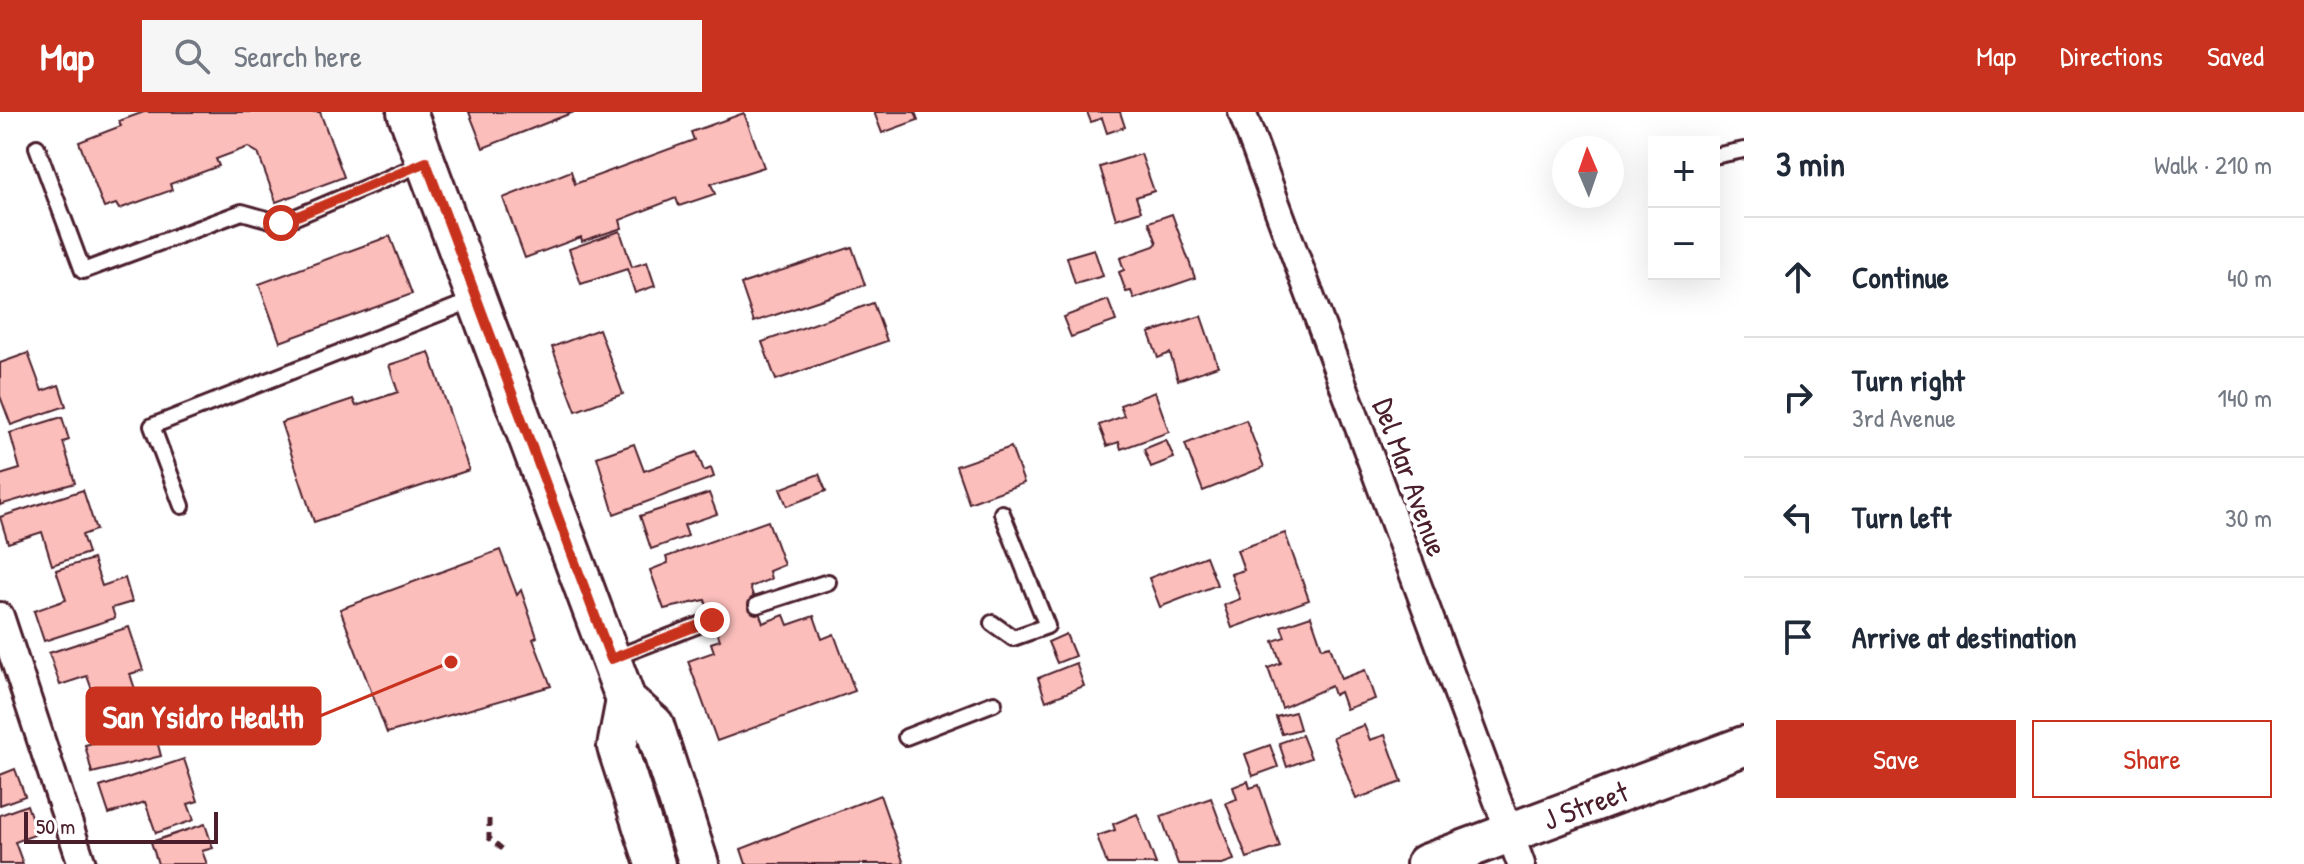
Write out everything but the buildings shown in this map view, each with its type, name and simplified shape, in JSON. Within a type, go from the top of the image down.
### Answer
[{"type":"main road","points":[[407,112],[626,700],[654,725],[658,804],[655,864]]},
{"type":"main road","name":"J Street","points":[[1426,864],[1516,849],[1744,746]]},
{"type":"main road","points":[[658,804],[699,864]]},
{"type":"street","name":"Del Mar Avenue","points":[[1242,112],[1516,849]]},
{"type":"street","points":[[0,616],[82,864]]},
{"type":"lane","points":[[37,147],[83,271],[242,212],[281,223],[426,162]]},
{"type":"lane","points":[[1720,155],[1744,150]]},
{"type":"lane","points":[[182,506],[152,426],[477,299]]},
{"type":"lane","points":[[992,623],[1013,638],[1047,626],[1002,513]]},
{"type":"lane","points":[[757,605],[828,582]]},
{"type":"lane","points":[[611,659],[712,620]]},
{"type":"lane","points":[[906,737],[994,703]]},
{"type":"path","points":[[489,819],[489,838],[506,852]]},
{"type":"place","name":"San Ysidro Health","points":[[451,662]]},
{"type":"route","points":[[281,223],[426,162],[611,659],[712,620]]}]
